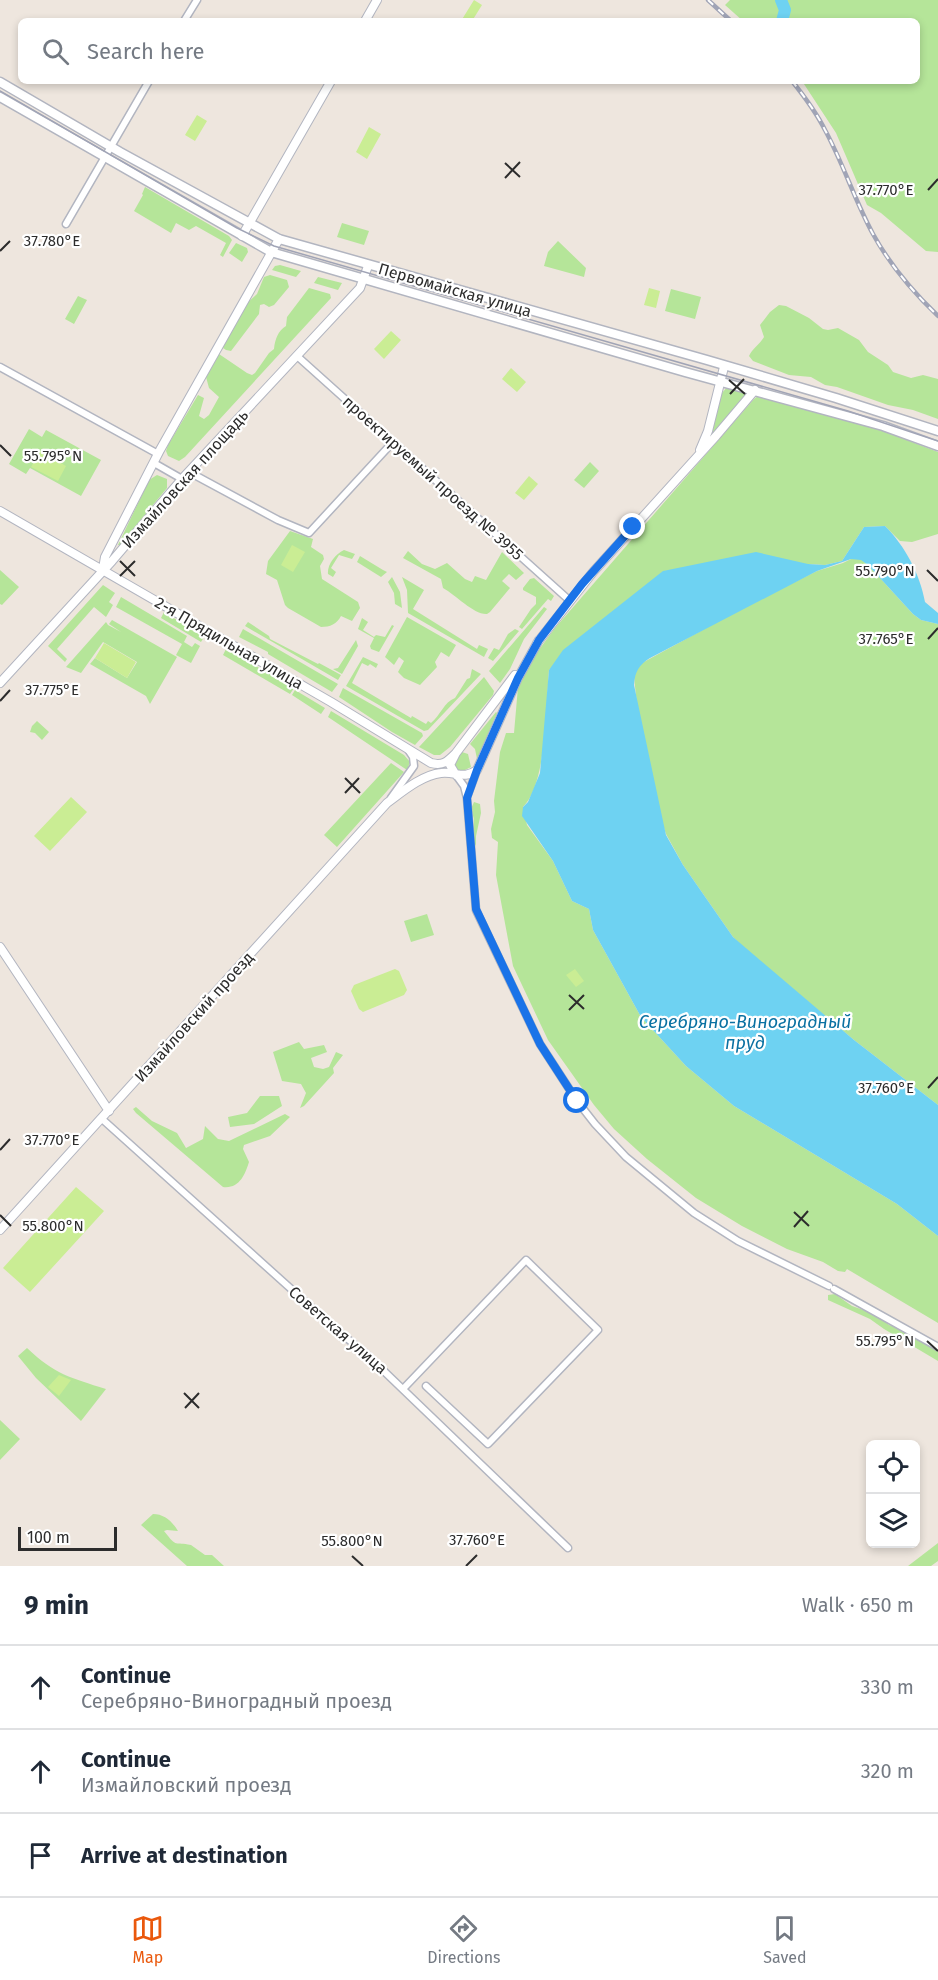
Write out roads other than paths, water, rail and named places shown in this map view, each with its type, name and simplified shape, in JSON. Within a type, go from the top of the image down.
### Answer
[{"type":"main road","name":"Первомайская улица","points":[[0,82],[248,224],[279,239],[836,398],[938,431]]},
{"type":"main road","name":"Первомайская улица","points":[[0,98],[106,156],[271,252],[883,426],[938,446]]},
{"type":"main road","points":[[625,354],[632,339]]},
{"type":"street","points":[[186,18],[197,0]]},
{"type":"street","points":[[367,18],[377,0]]},
{"type":"street","points":[[66,224],[147,84]]},
{"type":"street","points":[[242,236],[329,84]]},
{"type":"street","name":"Измайловская площадь","points":[[103,570],[105,557],[158,454],[279,239]]},
{"type":"street","name":"Измайловская площадь","points":[[103,570],[185,475],[360,288],[368,266]]},
{"type":"street","name":"проектируемый проезд № 3955","points":[[297,356],[569,600]]},
{"type":"street","points":[[0,367],[158,454]]},
{"type":"street","points":[[696,456],[708,431],[724,367]]},
{"type":"street","points":[[755,390],[569,600],[504,692],[456,753],[450,765],[464,786],[467,798],[476,909],[540,1044],[577,1101],[626,1157],[694,1213],[738,1241],[832,1287],[938,1347]]},
{"type":"street","points":[[154,463],[185,475],[309,533],[393,442]]},
{"type":"street","name":"2-я Прядильная улица","points":[[0,511],[331,702],[431,763],[444,764],[456,753]]},
{"type":"street","points":[[0,684],[103,570]]},
{"type":"street","points":[[467,798],[518,678],[539,640]]},
{"type":"street","name":"Измайловский проезд","points":[[0,1230],[387,803],[414,766],[413,757],[408,749]]},
{"type":"street","name":"Измайловский проезд","points":[[387,803],[430,776],[441,772],[466,776],[477,770]]},
{"type":"street","points":[[0,948],[109,1111]]},
{"type":"street","name":"Советская улица","points":[[102,1119],[364,1352],[568,1548]]},
{"type":"street","points":[[403,1389],[526,1260],[598,1330],[488,1444],[426,1386]]},
{"type":"water","name":"Серебряно-Виноградный пруд","points":[[885,526],[911,561],[925,602],[938,613],[938,624],[921,620],[868,565],[861,560],[851,559],[817,571],[650,658],[638,669],[634,685],[666,835],[683,865],[733,937],[854,1040],[938,1105],[938,1236],[897,1204],[734,1106],[686,1066],[641,1017],[593,930],[589,909],[572,901],[553,861],[522,816],[523,807],[528,802],[540,773],[549,670],[563,650],[663,571],[756,552],[808,564],[825,565],[842,561],[864,527]]},
{"type":"waterway","points":[[781,0],[785,10],[783,18]]},
{"type":"tram line","points":[[0,91],[237,228],[274,246],[848,411],[938,441]]},
{"type":"railway","points":[[708,0],[728,18]]},
{"type":"railway","points":[[794,84],[821,123],[867,221],[887,257],[902,278],[938,316]]}]
